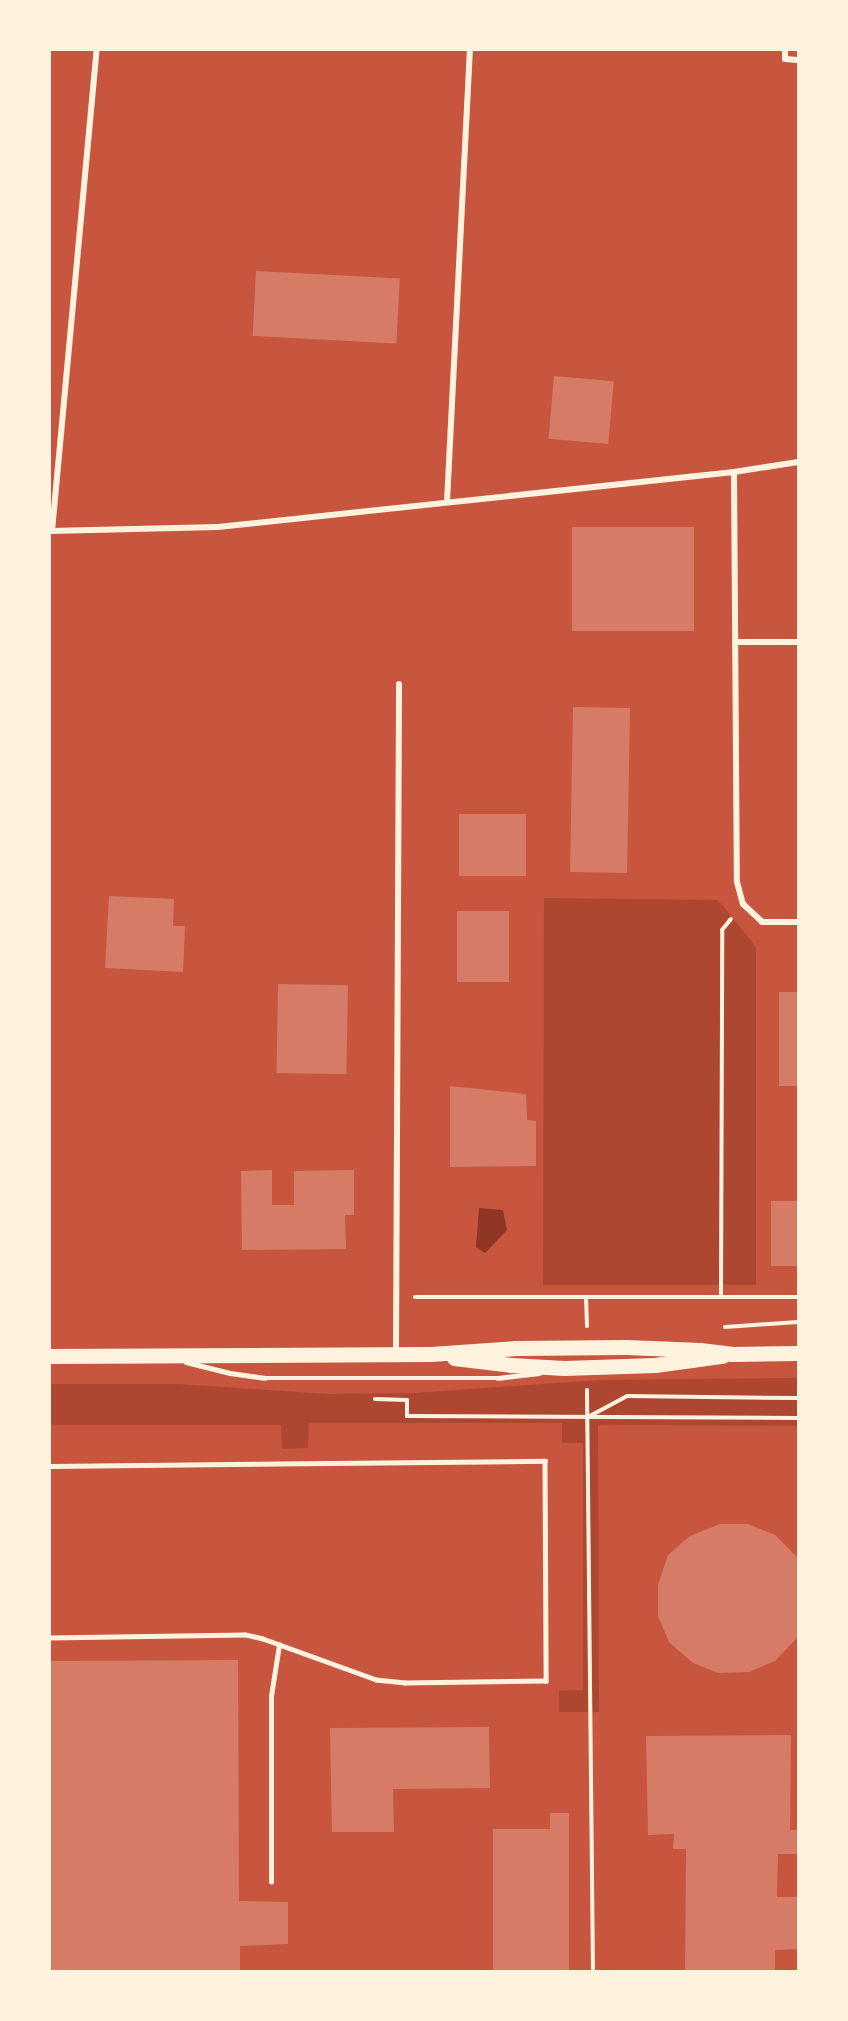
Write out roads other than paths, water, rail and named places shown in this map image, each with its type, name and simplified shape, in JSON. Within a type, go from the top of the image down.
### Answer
[{"type":"main road","points":[[50,1356],[431,1354],[516,1348],[587,1347],[666,1347],[731,1354],[798,1353]]},
{"type":"main road","points":[[431,1354],[489,1363],[564,1368],[683,1363],[731,1354]]},
{"type":"street","points":[[97,50],[51,531],[218,527],[734,472],[798,462]]},
{"type":"street","points":[[447,502],[470,50]]},
{"type":"street","points":[[785,50],[784,59],[798,60]]},
{"type":"street","points":[[734,472],[737,882],[743,904],[762,922],[798,922]]},
{"type":"street","points":[[735,642],[798,642]]},
{"type":"street","points":[[396,1354],[399,684]]},
{"type":"lane","points":[[166,1356],[230,1373],[265,1378],[498,1378],[525,1376],[564,1368]]},
{"type":"lane","points":[[50,1466],[545,1461],[546,1681],[405,1683],[375,1680],[245,1635],[50,1638]]},
{"type":"lane","points":[[271,1882],[271,1696],[279,1645]]}]
